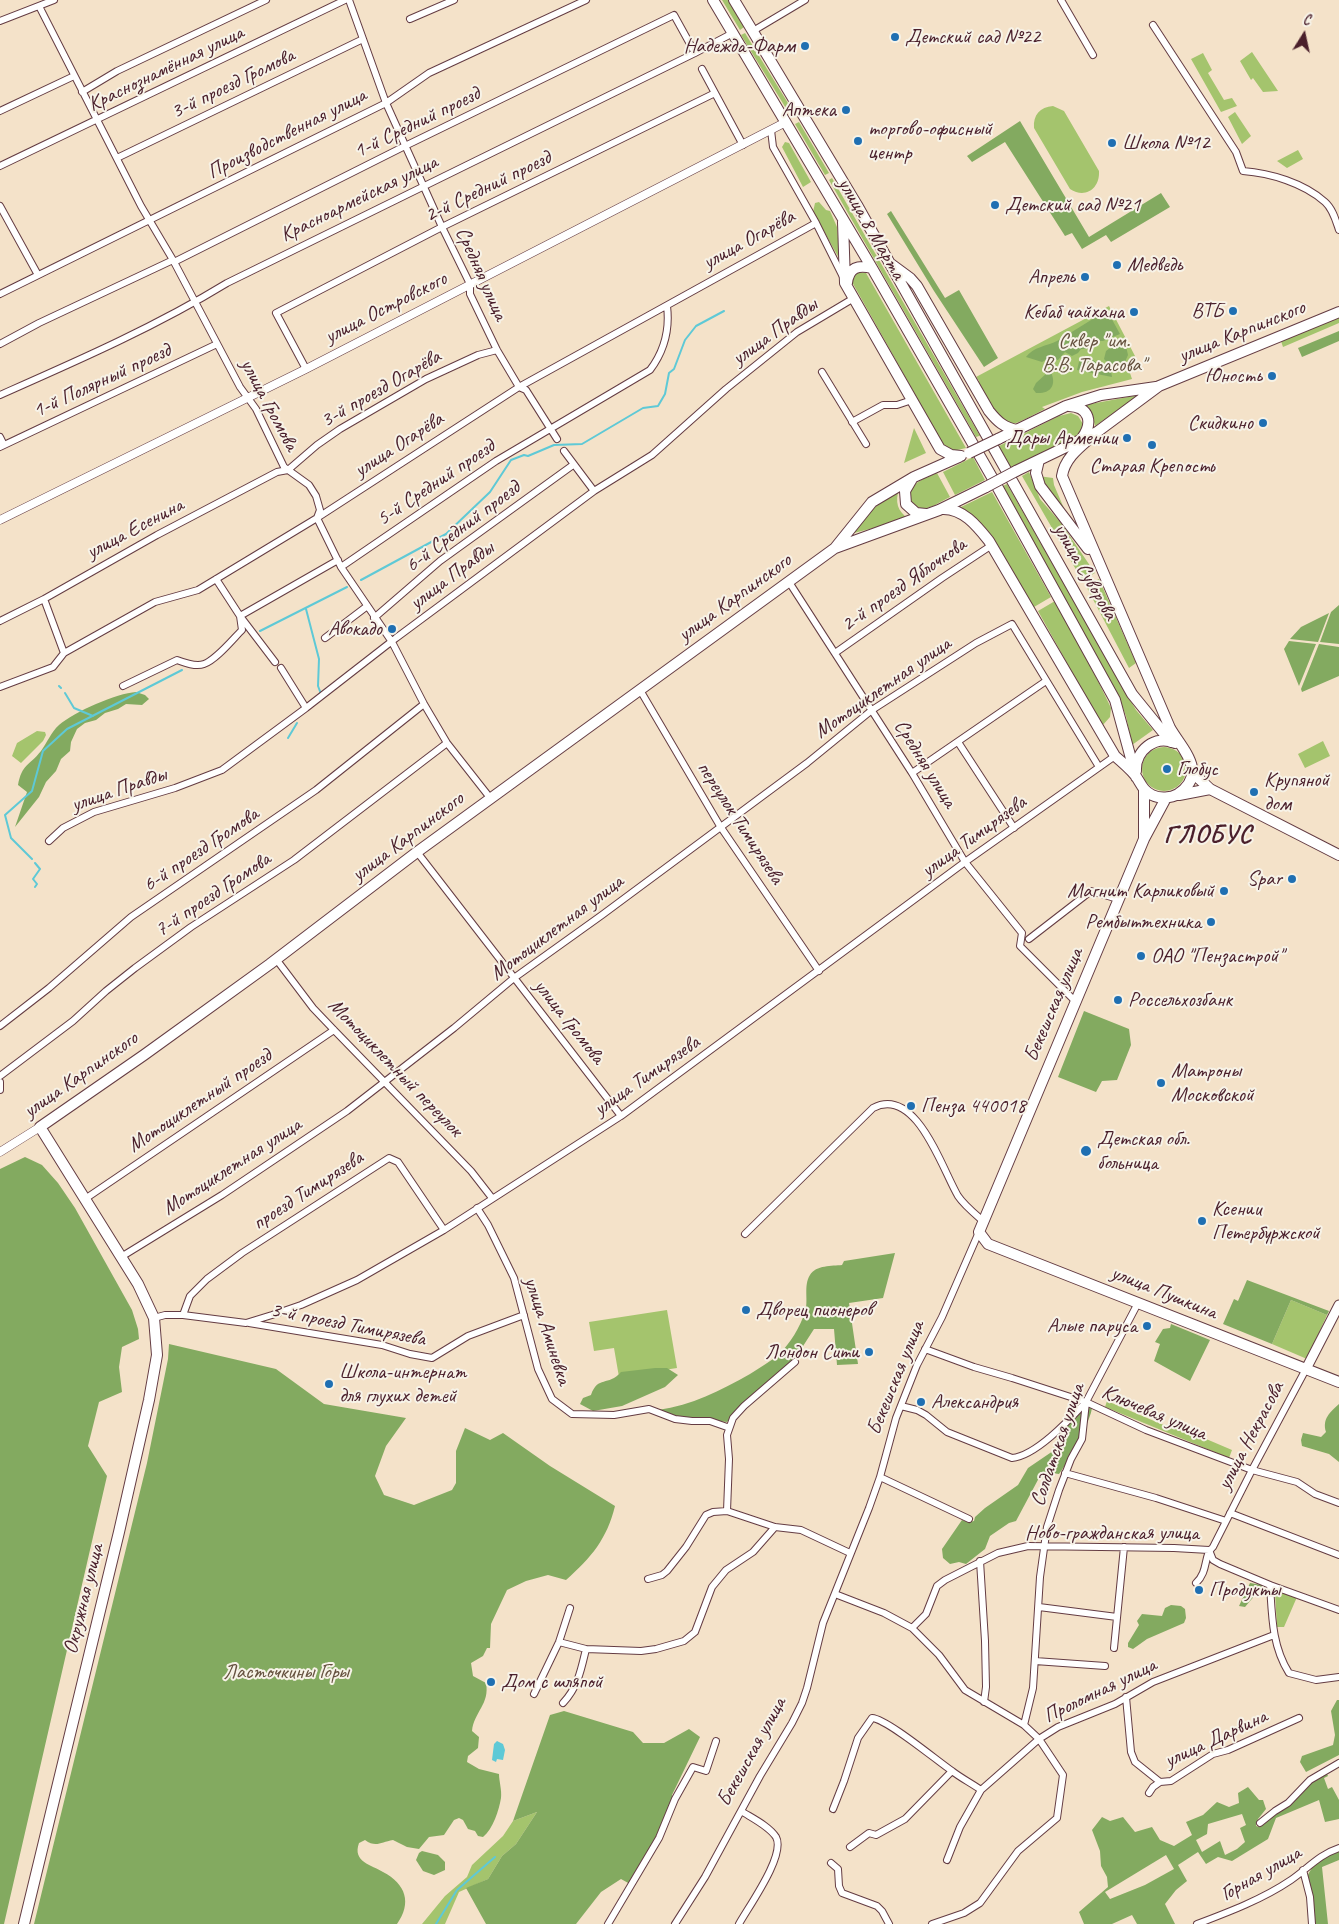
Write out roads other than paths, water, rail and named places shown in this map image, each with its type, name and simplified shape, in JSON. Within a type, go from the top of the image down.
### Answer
[{"type":"main road","name":"улица 8 Марта","points":[[713,0],[872,268],[989,483]]},
{"type":"main road","name":"улица 8 Марта","points":[[734,0],[976,415]]},
{"type":"main road","points":[[786,122],[802,114]]},
{"type":"main road","points":[[843,218],[846,282],[854,298],[940,449],[951,455],[965,454]]},
{"type":"main road","points":[[888,262],[910,278],[917,286],[989,411],[1004,426],[1018,430]]},
{"type":"main road","points":[[846,282],[855,267],[872,268]]},
{"type":"main road","name":"улица Карпинского","points":[[40,1127],[144,1055],[276,959],[417,852],[835,548],[872,502],[914,477],[1066,406],[1101,395],[1159,386],[1339,312]]},
{"type":"main road","name":"улица Карпинского","points":[[835,548],[939,510],[989,483],[1097,432],[1159,386]]},
{"type":"main road","points":[[1066,406],[1078,406],[1087,415],[1088,430],[1082,438]]},
{"type":"main road","name":"улица Суворова","points":[[976,415],[1132,694],[1176,744]]},
{"type":"main road","points":[[1097,432],[1072,454],[1064,466],[1062,476],[1176,744]]},
{"type":"main road","points":[[936,467],[939,461],[940,449]]},
{"type":"main road","points":[[1039,460],[1036,473],[1040,486],[1098,561]]},
{"type":"main road","points":[[914,477],[905,491],[906,504],[916,513],[926,514]]},
{"type":"main road","name":"улица Суворова","points":[[989,483],[1116,700],[1136,777]]},
{"type":"main road","points":[[939,510],[950,509],[969,518],[982,531],[1115,756],[1136,777],[1144,790],[1154,796],[1171,797],[1210,789]]},
{"type":"main road","points":[[1136,777],[1136,764],[1140,753],[1148,745],[1158,741],[1176,744],[1188,753],[1192,772],[1185,788],[1171,797]]},
{"type":"main road","points":[[1192,772],[1210,789],[1339,855]]},
{"type":"main road","name":"Бекешская улица","points":[[1144,790],[1144,838]]},
{"type":"main road","name":"Бекешская улица","points":[[979,1232],[1144,838],[1171,797]]},
{"type":"main road","name":"Окружная улица","points":[[24,1924],[119,1532],[145,1419],[157,1355],[154,1318],[138,1284],[40,1127]]},
{"type":"main road","name":"улица Пушкина","points":[[979,1232],[988,1244],[1339,1382]]},
{"type":"main road","name":"улица Некрасова","points":[[1306,1369],[1339,1306]]},
{"type":"street","points":[[0,21],[54,0]]},
{"type":"street","points":[[82,92],[117,71],[266,0]]},
{"type":"street","name":"Средняя улица","points":[[347,0],[405,146],[470,284],[470,294],[497,350],[519,387],[526,390],[557,439]]},
{"type":"street","name":"Краснознамённая улица","points":[[0,166],[347,0]]},
{"type":"street","points":[[410,19],[454,0]]},
{"type":"street","name":"Производственная улица","points":[[0,294],[386,102],[429,73],[586,0]]},
{"type":"street","points":[[753,32],[805,0]]},
{"type":"street","points":[[1061,0],[1093,55]]},
{"type":"street","name":"улица Громова","points":[[39,6],[97,121],[217,344],[247,398],[256,409],[284,467],[304,480],[313,490],[320,510],[318,518],[341,567],[366,607],[392,642],[424,704],[447,743],[491,799]]},
{"type":"street","name":"1-й Средний проезд","points":[[0,344],[39,323],[174,261],[674,15],[695,53]]},
{"type":"street","points":[[1153,25],[1236,152],[1243,171],[1272,175],[1309,192],[1326,203],[1334,215],[1339,230]]},
{"type":"street","name":"Красноармейская улица","points":[[0,395],[195,302],[226,283],[695,53],[733,32]]},
{"type":"street","name":"3-й проезд Громова","points":[[117,158],[363,39]]},
{"type":"street","points":[[702,69],[743,145]]},
{"type":"street","points":[[0,111],[74,76]]},
{"type":"street","name":"2-й Средний проезд","points":[[306,369],[276,313],[442,227],[715,93]]},
{"type":"street","name":"улица Островского","points":[[0,520],[306,369],[786,122]]},
{"type":"street","points":[[771,130],[772,147],[816,223],[846,282]]},
{"type":"street","points":[[0,206],[38,275]]},
{"type":"street","name":"улица Огарёва","points":[[0,687],[53,667],[64,653],[155,602],[198,590],[318,518],[519,387],[816,223]]},
{"type":"street","name":"улица Правды","points":[[49,841],[63,828],[94,812],[175,788],[222,770],[594,491],[652,454],[726,388],[797,332],[854,298]]},
{"type":"street","name":"5-й Средний проезд","points":[[341,567],[496,461],[650,370],[663,349],[669,321],[667,306]]},
{"type":"street","name":"1-й Полярный проезд","points":[[2,446],[217,344]]},
{"type":"street","name":"3-й проезд Огарёва","points":[[288,470],[317,445],[340,429],[426,379],[478,355],[497,350]]},
{"type":"street","points":[[822,372],[866,444]]},
{"type":"street","points":[[852,422],[883,405],[897,405],[912,400]]},
{"type":"street","points":[[0,437],[2,446]]},
{"type":"street","points":[[564,452],[594,491]]},
{"type":"street","name":"6-й Средний проезд","points":[[374,618],[440,561],[573,465]]},
{"type":"street","name":"улица Есенина","points":[[0,621],[277,472],[288,470]]},
{"type":"street","name":"2-й проезд Яблочкова","points":[[835,653],[942,578],[992,546]]},
{"type":"street","points":[[240,616],[338,560]]},
{"type":"street","points":[[216,579],[240,616],[275,662]]},
{"type":"street","name":"Средняя улица","points":[[789,582],[912,772],[965,862],[1022,933],[1020,946],[1076,1001]]},
{"type":"street","points":[[44,599],[64,653]]},
{"type":"street","points":[[325,638],[366,607]]},
{"type":"street","points":[[123,686],[177,660],[186,664],[204,664],[215,657],[242,630],[240,616]]},
{"type":"street","name":"Мотоциклетная улица","points":[[121,1258],[222,1195],[347,1111],[454,1028],[514,978],[806,763],[872,710],[976,643],[1012,624],[1046,681]]},
{"type":"street","points":[[280,668],[306,708]]},
{"type":"street","points":[[912,772],[1046,681],[1098,767]]},
{"type":"street","name":"переулок Тимирязева","points":[[640,690],[720,826],[820,971]]},
{"type":"street","name":"6-й проезд Громова","points":[[0,1026],[49,988],[131,917],[316,790],[424,704]]},
{"type":"street","points":[[958,742],[1014,828]]},
{"type":"street","name":"7-й проезд Громова","points":[[0,1076],[73,1021],[106,991],[191,927],[294,860],[447,743]]},
{"type":"street","name":"улица Тимирязева","points":[[154,1318],[166,1315],[183,1315],[246,1323],[301,1305],[357,1280],[444,1230],[621,1116],[820,971],[965,862],[1115,756]]},
{"type":"street","name":"улица Громова","points":[[417,852],[621,1116]]},
{"type":"street","points":[[1029,939],[1090,891],[1118,899]]},
{"type":"street","name":"Мотоциклетный переулок","points":[[276,959],[314,1008],[471,1171],[492,1198]]},
{"type":"street","name":"Мотоциклетный проезд","points":[[85,1199],[334,1030]]},
{"type":"street","points":[[0,1082],[0,1090]]},
{"type":"street","points":[[745,1234],[873,1108],[882,1103],[898,1105],[915,1118],[959,1197],[983,1220]]},
{"type":"street","name":"улица Карпинского","points":[[0,1152],[40,1127]]},
{"type":"street","name":"проезд Тимирязева","points":[[183,1315],[190,1296],[206,1279],[242,1253],[389,1158],[398,1162],[444,1230]]},
{"type":"street","name":"улица Аминевка","points":[[477,1208],[488,1225],[514,1278],[538,1369],[552,1400],[572,1414],[614,1415],[649,1409],[675,1419],[710,1421],[727,1427],[730,1426]]},
{"type":"street","name":"Бекешская улица","points":[[675,1924],[705,1877],[802,1703],[822,1623],[880,1477],[901,1406],[979,1232]]},
{"type":"street","name":"Солдатская улица","points":[[1024,1725],[1033,1688],[1040,1577],[1047,1527],[1066,1474],[1082,1439],[1086,1402],[1138,1303]]},
{"type":"street","name":"3-й проезд Тимирязева","points":[[246,1323],[382,1345],[410,1354],[432,1358],[468,1336],[524,1315]]},
{"type":"street","name":"Ключевая улица","points":[[925,1349],[974,1368],[1086,1402],[1146,1430],[1252,1470],[1297,1482],[1315,1494],[1339,1503]]},
{"type":"street","points":[[726,1511],[730,1459],[727,1435],[733,1418],[744,1406],[795,1362]]},
{"type":"street","name":"улица Некрасова","points":[[1196,1583],[1203,1576],[1209,1550],[1213,1547],[1306,1369]]},
{"type":"street","points":[[901,1406],[917,1410],[926,1415],[947,1432],[1012,1458],[1020,1457],[1050,1438],[1086,1402]]},
{"type":"street","points":[[1066,1474],[1156,1498],[1226,1521]]},
{"type":"street","points":[[880,1477],[969,1519]]},
{"type":"street","points":[[648,1579],[662,1575],[667,1571],[686,1547],[706,1515],[712,1512],[726,1511],[775,1527],[801,1530],[850,1553]]},
{"type":"street","points":[[1230,1513],[1339,1556]]},
{"type":"street","points":[[559,1642],[586,1649],[641,1651],[684,1641],[694,1632],[712,1587],[726,1570],[753,1552],[775,1527]]},
{"type":"street","name":"Ново-гражданская улица","points":[[912,1628],[926,1614],[937,1586],[980,1561],[998,1553],[1028,1546],[1209,1550],[1213,1560],[1220,1564],[1270,1585],[1339,1610]]},
{"type":"street","points":[[1114,1648],[1124,1547]]},
{"type":"street","points":[[980,1561],[986,1687],[984,1702]]},
{"type":"street","points":[[1270,1585],[1274,1635],[1282,1662],[1289,1673],[1316,1680],[1339,1676]]},
{"type":"street","points":[[835,1594],[884,1613],[912,1628],[939,1655],[965,1690],[1024,1725],[1039,1739],[981,1790],[960,1827],[947,1860]]},
{"type":"street","points":[[1039,1606],[1117,1617]]},
{"type":"street","points":[[534,1694],[559,1642],[570,1608]]},
{"type":"street","name":"Проломная улица","points":[[932,1924],[964,1914],[980,1903],[1018,1851],[1057,1818],[1063,1775],[1039,1739],[1058,1727],[1115,1704],[1153,1682],[1274,1635]]},
{"type":"street","points":[[563,1703],[580,1677],[586,1649]]},
{"type":"street","points":[[1035,1661],[1105,1666]]},
{"type":"street","points":[[1126,1697],[1131,1752],[1135,1762],[1160,1782]]},
{"type":"street","points":[[833,1809],[858,1738],[872,1718],[877,1718],[981,1790]]},
{"type":"street","name":"улица Дарвина","points":[[1149,1793],[1160,1782],[1171,1781],[1213,1754],[1228,1750],[1299,1718]]},
{"type":"street","name":"Бекешская улица","points":[[608,1924],[659,1838],[675,1799],[693,1767],[706,1771],[716,1741]]},
{"type":"street","points":[[1260,1823],[1288,1803],[1310,1780],[1339,1763]]},
{"type":"street","points":[[850,1847],[869,1834],[876,1835],[905,1819],[952,1771]]},
{"type":"street","points":[[739,1924],[765,1879],[778,1848],[774,1835],[741,1812]]},
{"type":"street","name":"Горная улица","points":[[1197,1924],[1221,1915],[1292,1879],[1330,1851],[1339,1848]]},
{"type":"street","points":[[831,1863],[838,1869],[839,1886],[842,1893],[877,1906],[882,1911],[888,1924]]},
{"type":"street","points":[[1303,1870],[1310,1897],[1312,1924]]},
{"type":"water","points":[[497,1741],[503,1744],[505,1750],[503,1760],[497,1759],[496,1762],[492,1760],[494,1744]]},
{"type":"waterway","points":[[361,580],[446,534],[490,492],[511,460],[524,455],[528,456],[554,445],[582,444],[643,408],[658,406],[665,394],[669,373],[674,369],[685,340],[696,326],[724,311]]},
{"type":"waterway","points":[[260,631],[347,587]]},
{"type":"waterway","points":[[306,609],[319,659],[318,686],[321,694]]},
{"type":"waterway","points":[[32,859],[11,838],[5,815],[32,791],[43,751],[67,729],[182,670]]},
{"type":"waterway","points":[[65,693],[74,708],[93,716]]},
{"type":"waterway","points":[[288,738],[297,723]]},
{"type":"waterway","points":[[35,863],[40,869],[33,879],[37,884],[35,887]]},
{"type":"waterway","points":[[436,1924],[457,1890],[495,1857]]},
{"type":"place","name":"Детский сад №22","points":[[895,37]]},
{"type":"place","name":"Надежда-Фарм","points":[[805,46]]},
{"type":"place","name":"Аптека","points":[[846,110]]},
{"type":"place","name":"торгово-офисный центр","points":[[858,141]]},
{"type":"place","name":"Школа №12","points":[[1112,143]]},
{"type":"place","name":"Детский сад №21","points":[[995,205]]},
{"type":"place","name":"Медведь","points":[[1117,265]]},
{"type":"place","name":"Апрель","points":[[1085,277]]},
{"type":"place","name":"ВТБ","points":[[1233,311]]},
{"type":"place","name":"Кебаб чайхана","points":[[1134,312]]},
{"type":"place","name":"Юность","points":[[1272,376]]},
{"type":"place","name":"Скидкино","points":[[1263,423]]},
{"type":"place","name":"Дары Армении","points":[[1127,438]]},
{"type":"place","name":"Старая Крепость","points":[[1152,445]]},
{"type":"place","name":"Авокадо","points":[[392,629]]},
{"type":"place","name":"Глобус","points":[[1167,769]]},
{"type":"place","name":"Крупяной дом","points":[[1254,792]]},
{"type":"place","name":"Spar","points":[[1292,879]]},
{"type":"place","name":"Магнит Карликовый","points":[[1224,891]]},
{"type":"place","name":"Рембыттехника","points":[[1211,922]]},
{"type":"place","name":"ОАО \"Пензастрой\"","points":[[1141,956]]},
{"type":"place","name":"Россельхозбанк","points":[[1118,1000]]},
{"type":"place","name":"Матроны Московской","points":[[1161,1083]]},
{"type":"place","name":"Пенза 440018","points":[[911,1106]]},
{"type":"place","name":"Детская обл. больница","points":[[1086,1151]]},
{"type":"place","name":"Ксении Петербуржской","points":[[1202,1221]]},
{"type":"place","name":"Дворец пионеров","points":[[746,1310]]},
{"type":"place","name":"Алые паруса","points":[[1147,1326]]},
{"type":"place","name":"Лондон Сити","points":[[869,1352]]},
{"type":"place","name":"Школа-интернат для глухих детей","points":[[329,1384]]},
{"type":"place","name":"Александрия","points":[[921,1402]]},
{"type":"place","name":"Продукты","points":[[1199,1590]]},
{"type":"place","name":"Дом с шляпой","points":[[491,1682]]},
{"type":"district","name":"ГЛОБУС","points":[[1208,835]]},
{"type":"park label","name":"Сквер \"им. В.В. Тарасова\"","points":[[1094,353]]},
{"type":"park label","name":"Ласточкины Горы","points":[[286,1672]]}]
